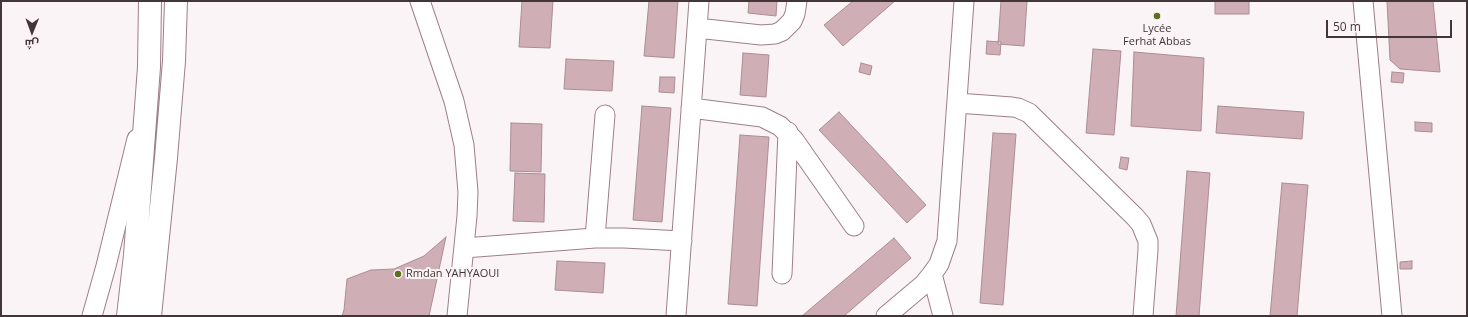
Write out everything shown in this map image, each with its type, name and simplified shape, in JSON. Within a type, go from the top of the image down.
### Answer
[{"type":"highway","points":[[128,316],[135,255],[147,96],[150,1]]},
{"type":"highway","points":[[150,316],[166,158],[174,61],[176,1]]},
{"type":"street","points":[[420,1],[460,122],[466,167],[468,192],[457,316]]},
{"type":"street","points":[[676,316],[699,1]]},
{"type":"street","points":[[697,28],[761,35],[775,34],[782,31],[792,21],[795,14],[797,1]]},
{"type":"street","points":[[886,316],[924,284],[939,264],[947,241],[964,1]]},
{"type":"street","points":[[1363,1],[1392,316]]},
{"type":"street","points":[[92,316],[106,266],[147,96]]},
{"type":"street","points":[[957,103],[1012,107],[1018,108],[1029,114],[1141,224],[1148,241],[1143,316]]},
{"type":"street","points":[[691,108],[762,117],[780,126],[788,132],[854,226]]},
{"type":"street","points":[[595,238],[606,115]]},
{"type":"street","points":[[782,274],[788,132]]},
{"type":"street","points":[[464,248],[595,238],[682,241]]},
{"type":"street","points":[[932,274],[943,316]]},
{"type":"building","points":[[522,1],[553,1],[550,48],[519,47]]},
{"type":"building","points":[[649,1],[678,1],[674,58],[644,56]]},
{"type":"building","points":[[749,1],[777,1],[776,16],[748,13]]},
{"type":"building","points":[[853,1],[895,1],[843,46],[824,25]]},
{"type":"building","points":[[1001,1],[1027,1],[1024,46],[998,44]]},
{"type":"building","points":[[1215,1],[1249,1],[1249,14],[1215,14]]},
{"type":"building","points":[[1387,1],[1433,1],[1440,72],[1400,69],[1390,60]]},
{"type":"building","points":[[987,41],[1001,42],[1000,55],[986,54]]},
{"type":"building","points":[[1093,49],[1121,51],[1114,135],[1086,133]]},
{"type":"building","points":[[1134,52],[1204,58],[1201,131],[1131,126]]},
{"type":"building","points":[[743,53],[769,55],[766,97],[740,95]]},
{"type":"building","points":[[566,59],[614,61],[612,91],[564,89]]},
{"type":"building","points":[[861,63],[872,66],[870,75],[859,72]]},
{"type":"building","points":[[1392,72],[1404,73],[1403,83],[1391,82]]},
{"type":"building","points":[[660,77],[675,77],[674,93],[659,92]]},
{"type":"building","points":[[642,106],[671,108],[662,222],[633,220]]},
{"type":"building","points":[[1218,106],[1304,112],[1302,139],[1216,133]]},
{"type":"building","points":[[839,112],[926,205],[907,223],[819,130]]},
{"type":"building","points":[[1415,122],[1432,123],[1432,132],[1415,131]]},
{"type":"building","points":[[511,123],[542,124],[541,172],[510,171]]},
{"type":"building","points":[[993,133],[1016,134],[1003,305],[980,303]]},
{"type":"building","points":[[740,135],[769,137],[757,306],[728,304]]},
{"type":"building","points":[[1121,157],[1129,158],[1127,170],[1119,168]]},
{"type":"building","points":[[1187,171],[1210,173],[1199,316],[1176,316]]},
{"type":"building","points":[[515,173],[545,174],[544,222],[513,221]]},
{"type":"building","points":[[1282,183],[1308,185],[1297,316],[1270,316]]},
{"type":"building","name":"Rmdan YAHYAOUI","points":[[446,237],[429,316],[342,316],[347,279],[371,270],[394,269],[424,256]]},
{"type":"building","points":[[894,238],[911,258],[844,316],[802,316]]},
{"type":"building","points":[[557,261],[605,263],[603,293],[555,290]]},
{"type":"building","points":[[1412,261],[1412,269],[1400,269],[1400,262]]},
{"type":"place","name":"Lycée Ferhat Abbas","points":[[1157,16]]},
{"type":"place","name":"Rmdan YAHYAOUI","points":[[398,274]]}]
